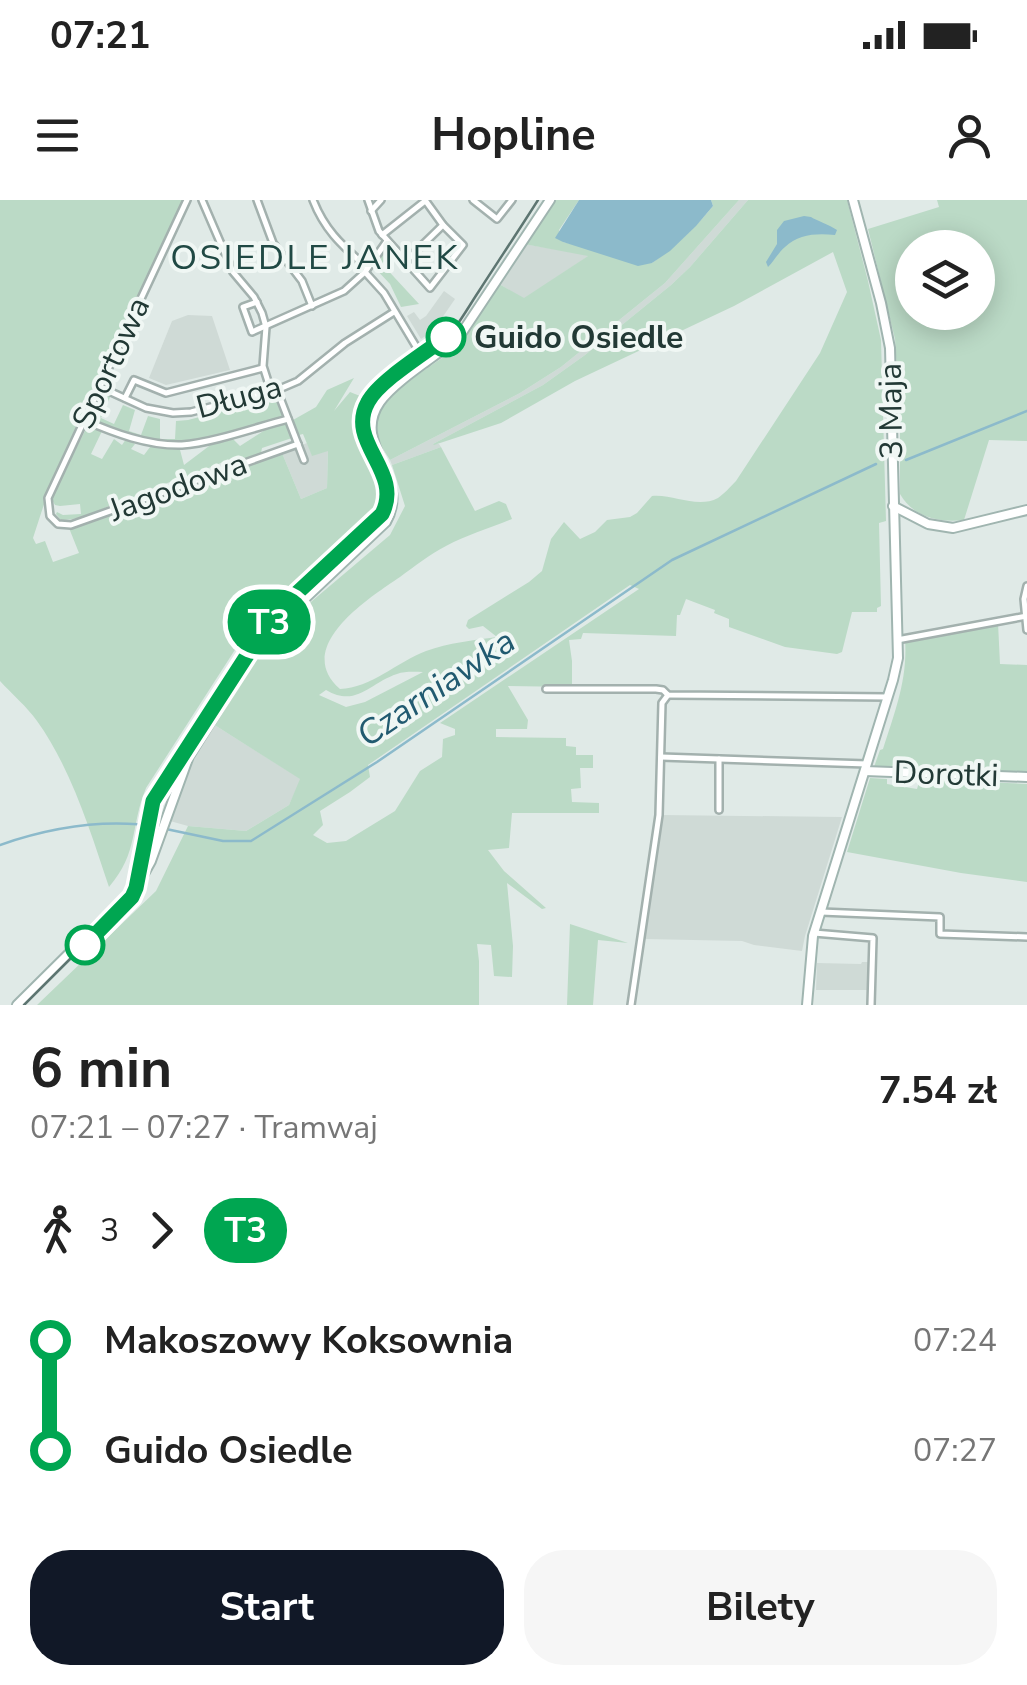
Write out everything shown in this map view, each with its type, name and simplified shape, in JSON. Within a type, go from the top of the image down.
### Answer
[{"type":"main road","points":[[17,1005],[132,890],[151,862],[181,772],[196,742],[261,642],[381,529],[390,516],[393,490],[373,441],[376,408],[454,341],[550,200]]},
{"type":"main road","name":"3 Maja","points":[[806,1005],[814,933],[897,665],[888,339],[853,200]]},
{"type":"main road","points":[[894,506],[933,526],[952,528],[1027,510]]},
{"type":"main road","name":"Dorotki","points":[[866,767],[1027,777]]},
{"type":"street","name":"Sportowa","points":[[58,524],[50,516],[48,498],[186,200]]},
{"type":"street","points":[[202,200],[233,272],[257,302],[266,327],[264,368],[304,460]]},
{"type":"street","points":[[257,200],[273,243],[302,281],[312,306]]},
{"type":"street","points":[[314,200],[322,222],[384,293],[426,364]]},
{"type":"street","points":[[257,302],[244,307],[252,332],[338,295],[366,270],[384,238],[425,201],[462,245],[430,288],[384,238],[368,200]]},
{"type":"street","points":[[371,210],[382,200]]},
{"type":"street","points":[[473,200],[497,219],[512,200]]},
{"type":"street","points":[[406,261],[443,225]]},
{"type":"street","name":"Długa","points":[[100,387],[152,410],[182,413],[274,390],[298,380],[344,342],[394,312]]},
{"type":"street","name":"Długa","points":[[125,398],[134,380],[166,392],[264,368]]},
{"type":"street","name":"Jagodowa","points":[[84,420],[120,435],[180,445],[288,419]]},
{"type":"street","name":"Jagodowa","points":[[58,524],[70,525],[298,444]]},
{"type":"street","points":[[1027,586],[1027,630]]},
{"type":"street","points":[[897,640],[1026,616]]},
{"type":"street","points":[[546,689],[888,698]]},
{"type":"street","points":[[631,1005],[659,815],[662,703],[668,694]]},
{"type":"street","points":[[661,757],[866,767]]},
{"type":"street","points":[[718,810],[720,758]]},
{"type":"street","points":[[820,912],[940,917],[940,934],[1027,937]]},
{"type":"street","points":[[814,933],[873,938],[871,1005]]},
{"type":"shaded area","points":[[739,200],[748,200],[690,267],[585,355],[543,385],[433,444],[441,447],[392,465],[390,460],[520,393],[561,367],[665,283]]},
{"type":"shaded area","points":[[524,244],[590,255],[524,299],[499,284]]},
{"type":"shaded area","points":[[444,291],[455,299],[433,331],[421,339],[407,316],[414,312],[420,320],[426,316]]},
{"type":"shaded area","points":[[188,315],[212,316],[230,370],[166,385],[149,378],[172,321]]},
{"type":"shaded area","points":[[307,443],[312,455],[328,450],[327,488],[301,499],[282,453]]},
{"type":"shaded area","points":[[213,724],[301,779],[289,805],[246,831],[170,821],[186,771]]},
{"type":"shaded area","points":[[662,815],[842,817],[802,951],[742,941],[644,939]]},
{"type":"shaded area","points":[[870,962],[869,990],[816,990],[817,963]]},
{"type":"green space","points":[[0,200],[183,200],[46,498],[33,538],[36,544],[45,541],[53,562],[79,553],[69,528],[282,453],[301,499],[327,488],[328,451],[312,456],[293,420],[316,407],[327,390],[354,378],[334,411],[350,392],[365,398],[360,415],[363,438],[383,483],[381,502],[317,573],[240,642],[146,788],[130,851],[109,887],[60,759],[33,716],[0,681]]},
{"type":"green space","points":[[556,200],[579,200],[559,230],[563,242],[652,263],[699,222],[713,206],[711,200],[739,200],[665,283],[561,367],[520,393],[390,460],[376,431],[382,409],[413,378],[445,356],[453,357],[464,346],[473,322],[499,284],[524,298],[588,256],[524,244]]},
{"type":"green space","points":[[748,200],[847,200],[881,340],[886,521],[879,523],[881,606],[877,612],[852,612],[842,652],[785,647],[729,627],[729,619],[686,599],[677,615],[676,636],[583,633],[581,639],[569,640],[572,687],[508,686],[528,720],[527,729],[496,729],[496,737],[566,738],[566,746],[576,747],[576,755],[593,755],[593,768],[580,768],[581,788],[571,789],[572,802],[599,803],[599,813],[512,813],[509,848],[488,850],[504,871],[546,908],[542,909],[507,883],[512,977],[494,976],[491,945],[477,944],[479,1005],[37,1005],[156,891],[188,826],[246,831],[289,805],[300,779],[213,724],[279,629],[390,535],[405,506],[392,465],[441,447],[475,511],[499,501],[506,504],[512,519],[440,549],[371,597],[340,625],[325,657],[328,673],[340,689],[373,679],[426,651],[497,637],[483,626],[469,629],[468,620],[542,571],[551,539],[564,522],[580,539],[607,520],[637,513],[652,496],[710,501],[736,481],[820,353],[847,292],[833,252],[734,306],[575,381],[501,423],[433,444],[543,385],[690,267]],"holes":[[[630,585],[639,589],[440,723],[455,729],[455,735],[443,739],[442,757],[420,771],[395,811],[346,841],[327,843],[313,835],[323,825],[320,811],[370,777],[368,765]],[[423,672],[365,702],[346,707],[319,695],[326,690],[337,695],[355,695],[397,674]]]},
{"type":"green space","points":[[937,200],[1027,200],[1027,441],[989,440],[964,520],[936,519],[919,513],[900,494],[895,339],[868,229],[939,207]]},
{"type":"green space","points":[[385,250],[399,258],[394,261],[388,256],[382,264],[419,304],[401,307],[390,284],[374,267]]},
{"type":"green space","points":[[105,392],[111,395],[101,418],[114,424],[123,405],[135,410],[129,431],[141,435],[148,416],[160,419],[160,439],[175,439],[176,421],[250,404],[249,399],[274,393],[284,417],[200,438],[153,440],[90,417]]},
{"type":"green space","points":[[286,421],[292,438],[262,448],[261,453],[236,462],[228,460],[199,472],[195,478],[181,478],[86,516],[61,520],[56,514],[81,514],[80,504],[55,505],[51,498],[88,425],[102,431],[91,454],[102,459],[114,439],[122,445],[126,439],[135,444],[131,449],[144,455],[153,443],[179,446],[184,465],[221,437],[229,435],[240,446],[276,423]]},
{"type":"green space","points":[[998,623],[1000,664],[1027,665],[1027,774],[874,767],[900,695],[905,638]]},
{"type":"green space","points":[[870,778],[917,789],[920,779],[1027,784],[1027,882],[847,852]]},
{"type":"green space","points":[[570,924],[628,943],[598,940],[593,1005],[567,1005]]},
{"type":"water","points":[[579,200],[711,200],[713,206],[670,251],[652,263],[638,266],[555,238]]},
{"type":"water","points":[[804,216],[834,228],[835,235],[815,234],[796,239],[768,267],[766,262],[777,244],[777,230],[784,221]]},
{"type":"waterway","name":"Czarniawka","points":[[906,460],[1027,411]]},
{"type":"waterway","name":"Czarniawka","points":[[166,829],[223,841],[251,841],[377,762],[672,560],[876,464]]},
{"type":"waterway","name":"Czarniawka","points":[[0,845],[78,826],[118,823],[159,827]]},
{"type":"tram line","points":[[24,1005],[132,897],[153,801],[253,645],[283,606],[382,513],[386,484],[364,433],[366,405],[383,384],[454,329],[538,200]]},
{"type":"tram line","name":"T3","points":[[85,945],[132,897],[153,801],[271,619],[382,514],[388,486],[365,438],[365,408],[378,389],[446,337]]},
{"type":"place","name":"Guido Osiedle","points":[[446,337]]},
{"type":"district","name":"OSIEDLE JANEK","points":[[315,257]]}]
